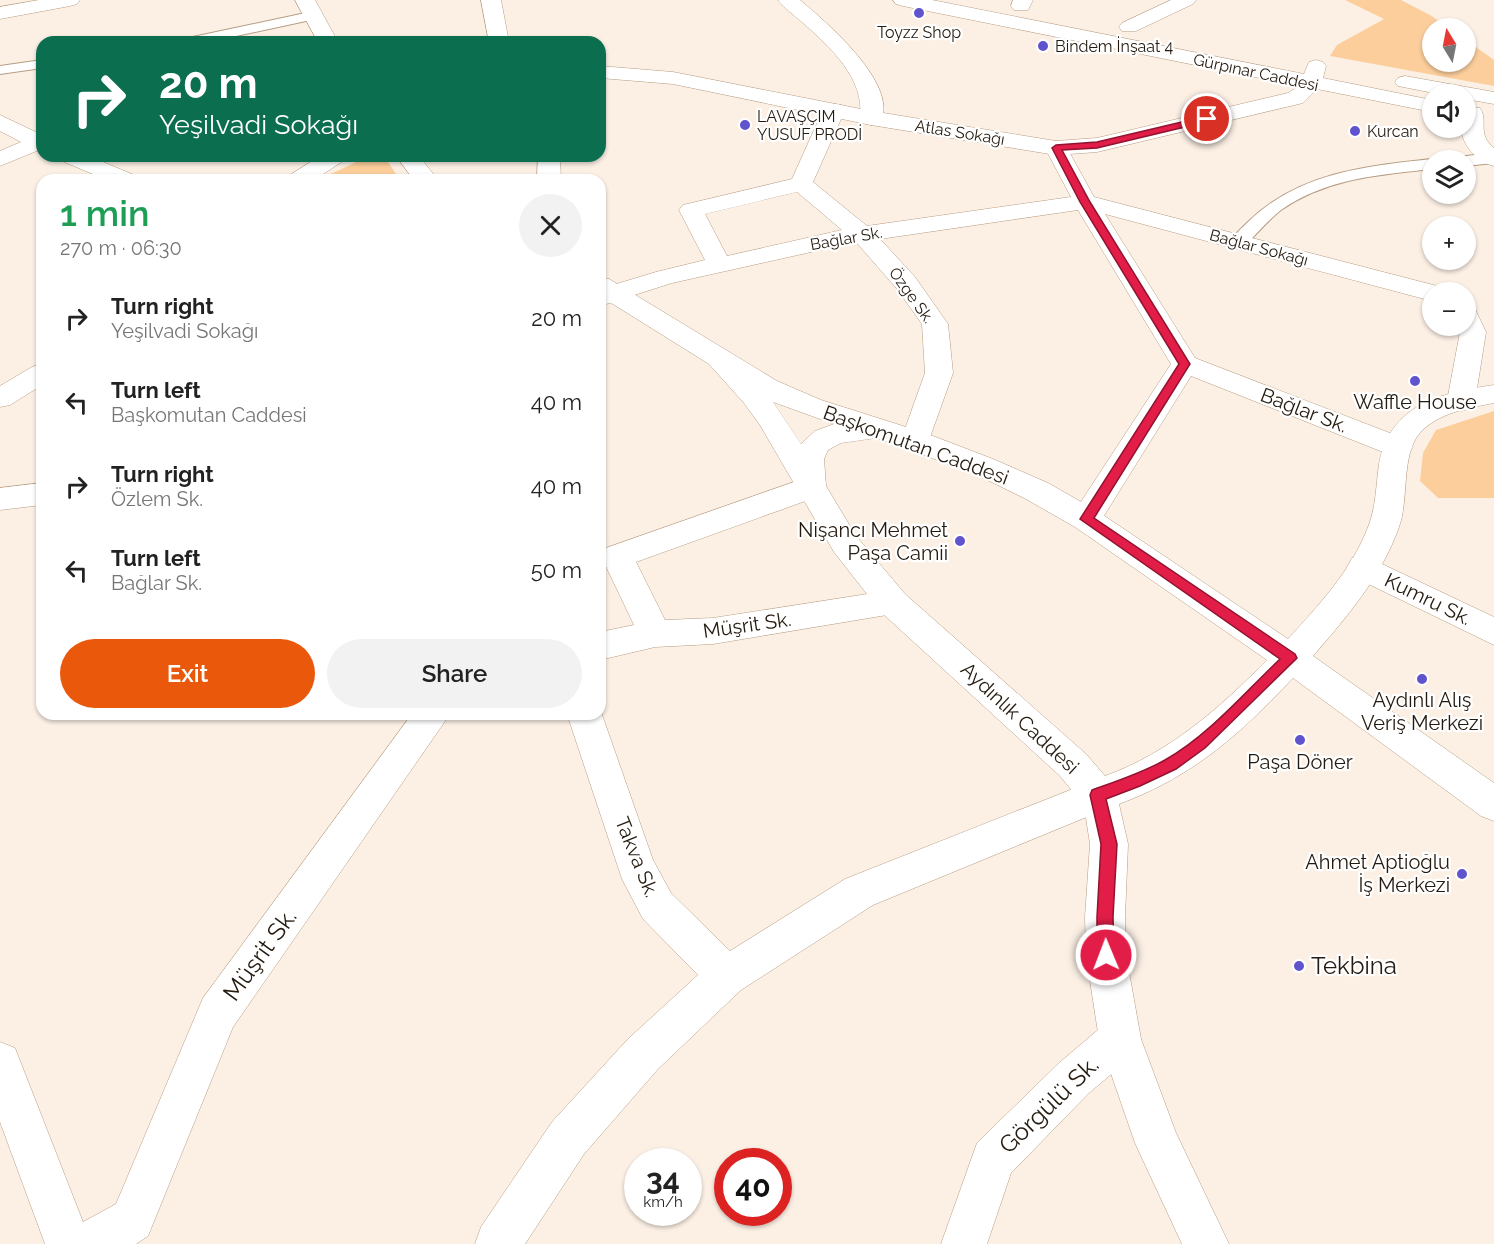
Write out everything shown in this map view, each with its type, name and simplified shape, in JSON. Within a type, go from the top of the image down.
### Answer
[{"type":"street","points":[[0,13],[70,0]]},
{"type":"street","points":[[491,0],[499,36]]},
{"type":"street","points":[[788,0],[827,33],[844,52],[867,86],[874,101],[871,118]]},
{"type":"street","name":"Gürpınar Caddesi","points":[[903,0],[1315,75],[1494,98]]},
{"type":"street","name":"Gürpınar Caddesi","points":[[988,0],[1022,3],[1129,27],[1422,103]]},
{"type":"street","points":[[1129,27],[1186,0]]},
{"type":"street","points":[[310,7],[325,36]]},
{"type":"street","name":"Atlas Sokağı","points":[[606,72],[673,78],[871,118],[1056,148],[1097,145],[1295,98],[1306,92],[1315,75]]},
{"type":"street","points":[[718,264],[691,210],[801,184],[834,110]]},
{"type":"street","points":[[1477,114],[1470,134],[1478,146],[1494,159]]},
{"type":"street","points":[[0,122],[36,141]]},
{"type":"street","points":[[0,159],[36,145]]},
{"type":"street","points":[[1056,148],[1085,202],[1185,364],[1086,519]]},
{"type":"street","points":[[84,162],[112,174]]},
{"type":"street","points":[[307,174],[326,162]]},
{"type":"street","points":[[412,162],[421,174]]},
{"type":"street","name":"Özge Sk.","points":[[801,184],[862,234],[906,283],[935,324],[939,374],[915,440]]},
{"type":"street","name":"Bağlar Sk.","points":[[606,292],[718,264],[862,234],[1085,202]]},
{"type":"street","name":"Bağlar Sokağı","points":[[1085,202],[1422,290]]},
{"type":"street","points":[[606,293],[719,359]]},
{"type":"street","points":[[1461,401],[1472,336]]},
{"type":"street","name":"Başkomutan Caddesi","points":[[719,359],[745,376],[789,398],[915,440],[983,466],[1037,491],[1086,519],[1290,658],[1494,804]]},
{"type":"street","name":"Aydınlık Caddesi","points":[[719,359],[771,419],[846,544],[894,603],[1073,765],[1098,795],[1109,844],[1105,917],[1106,955],[1120,1039],[1157,1143],[1206,1244]]},
{"type":"street","name":"Bağlar Sk.","points":[[1185,364],[1398,447]]},
{"type":"street","points":[[0,398],[36,377]]},
{"type":"street","points":[[498,1244],[568,1138],[643,1054],[727,976],[860,892],[1135,782],[1171,764],[1200,744],[1290,658],[1334,607],[1363,567],[1384,525],[1398,447],[1408,428],[1420,418],[1461,401],[1494,394]]},
{"type":"street","points":[[655,634],[617,556],[811,487],[808,460],[815,446],[822,440],[841,433],[883,430]]},
{"type":"street","points":[[0,499],[36,495]]},
{"type":"street","name":"Kumru Sk.","points":[[1363,567],[1494,632]]},
{"type":"street","name":"Müşrit Sk.","points":[[606,645],[655,634],[713,632],[894,603]]},
{"type":"street","name":"Müşrit Sk.","points":[[90,1244],[132,1220],[218,1013],[428,720]]},
{"type":"street","name":"Takva Sk.","points":[[587,720],[636,866],[657,906],[727,976]]},
{"type":"street","name":"Görgülü Sk.","points":[[964,1244],[993,1159],[1074,1078],[1120,1039]]},
{"type":"street","points":[[0,1063],[68,1244]]},
{"type":"lane","points":[[209,36],[310,7]]},
{"type":"lane","points":[[0,70],[36,65]]},
{"type":"lane","points":[[1476,160],[1494,159]]},
{"type":"lane","points":[[1238,242],[1274,208],[1325,180],[1343,175],[1422,165]]},
{"type":"shaded area","points":[[1345,0],[1401,0],[1430,15],[1434,18],[1422,18],[1422,72],[1476,72],[1476,47],[1494,60],[1494,86],[1330,56],[1337,45],[1384,19]]},
{"type":"shaded area","points":[[356,162],[388,162],[396,174],[331,174]]},
{"type":"shaded area","points":[[1494,411],[1494,498],[1438,498],[1420,481],[1423,453],[1436,430]]},
{"type":"place","name":"Toyzz Shop","points":[[919,13]]},
{"type":"place","name":"Bindem İnşaat 4","points":[[1043,46]]},
{"type":"place","name":"LAVAŞÇIM YUSUF PRODİ","points":[[745,125]]},
{"type":"place","name":"Kurcan","points":[[1355,131]]},
{"type":"place","name":"Waffle House","points":[[1415,381]]},
{"type":"place","name":"Nişancı Mehmet Paşa Camii","points":[[960,541]]},
{"type":"place","name":"Aydınlı Alış Veriş Merkezi","points":[[1422,679]]},
{"type":"place","name":"Paşa Döner","points":[[1300,740]]},
{"type":"place","name":"Ahmet Aptioğlu İş Merkezi","points":[[1462,874]]},
{"type":"place","name":"Tekbina","points":[[1299,966]]},
{"type":"route","points":[[1106,955],[1105,917],[1109,844],[1098,795],[1135,782],[1171,764],[1200,744],[1290,658],[1086,519],[1185,364],[1085,202],[1056,148],[1097,145],[1207,119]]}]
